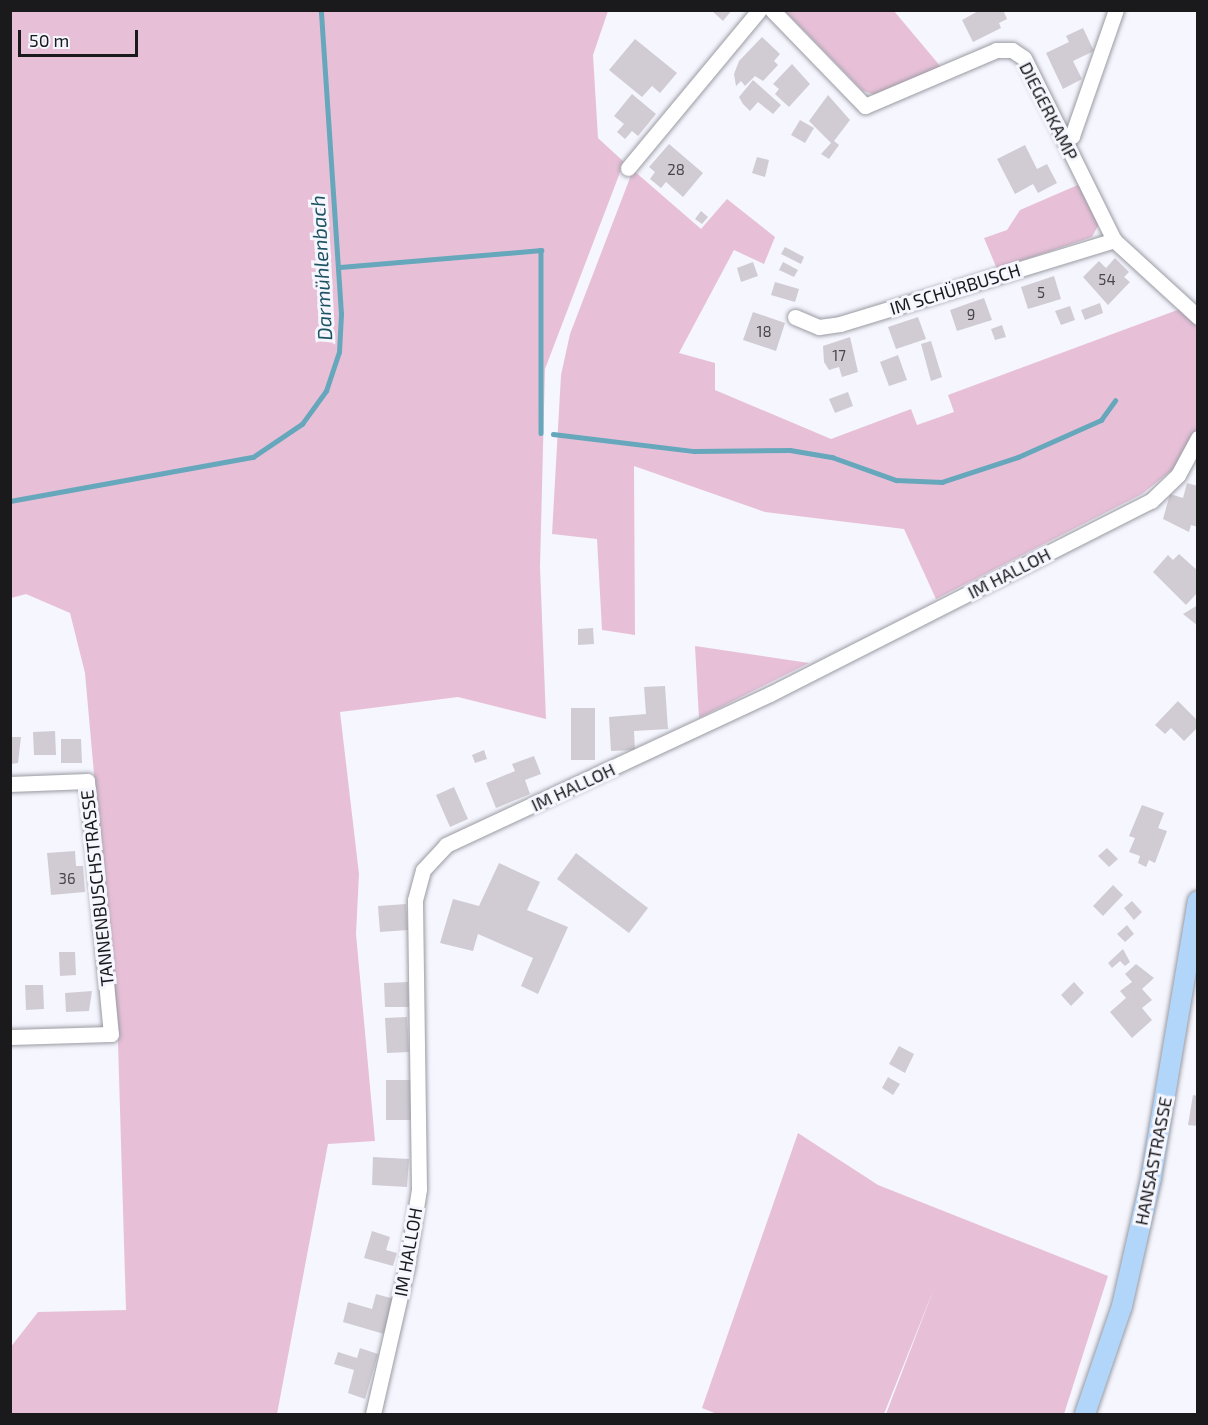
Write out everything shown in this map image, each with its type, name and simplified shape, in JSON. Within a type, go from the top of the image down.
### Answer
[{"type":"main road","name":"HANSASTRASSE","points":[[1085,1414],[1122,1306],[1151,1178],[1197,901]]},
{"type":"street","points":[[628,168],[759,10]]},
{"type":"street","name":"DIEGERKAMP","points":[[772,10],[865,106],[996,50],[1012,50],[1024,58],[1114,240],[1197,317]]},
{"type":"street","points":[[1065,141],[1072,136],[1116,10]]},
{"type":"street","name":"IM SCHÜRBUSCH","points":[[795,317],[819,327],[840,324],[1114,240]]},
{"type":"street","name":"IM HALLOH","points":[[373,1414],[407,1265],[419,1189],[415,900],[423,870],[446,845],[770,694],[1150,501],[1178,476],[1197,438]]},
{"type":"street","name":"TANNENBUSCHSTRASSE","points":[[10,784],[87,781],[111,1034],[10,1037]]},
{"type":"shaded area","points":[[11,11],[608,11],[593,55],[598,138],[624,162],[545,369],[540,567],[546,719],[458,697],[340,712],[359,874],[356,934],[375,1141],[328,1144],[277,1414],[11,1414],[10,1348],[38,1312],[126,1310],[118,1043],[85,673],[70,613],[26,594],[11,598]]},
{"type":"shaded area","points":[[785,11],[894,11],[941,67],[875,95],[863,91]]},
{"type":"shaded area","points":[[633,170],[701,229],[727,199],[775,237],[764,264],[734,250],[679,353],[715,363],[715,390],[831,439],[911,409],[917,425],[954,412],[948,395],[1180,309],[1197,325],[1197,428],[1190,446],[1172,470],[1142,494],[936,599],[904,529],[765,512],[634,466],[635,635],[602,630],[597,539],[552,534],[561,375],[570,334]]},
{"type":"shaded area","points":[[1080,184],[1099,224],[1092,237],[997,269],[984,238],[1007,230],[1020,210]]},
{"type":"shaded area","points":[[695,646],[809,663],[699,718]]},
{"type":"shaded area","points":[[798,1133],[878,1185],[1108,1276],[1064,1414],[886,1414],[935,1286],[884,1414],[717,1414],[702,1408]]},
{"type":"building","points":[[711,10],[732,10],[723,21]]},
{"type":"building","points":[[980,10],[1003,10],[1007,19],[999,23],[1001,28],[973,42],[962,20]]},
{"type":"building","points":[[1083,28],[1094,51],[1073,61],[1082,79],[1063,89],[1046,53],[1069,42],[1066,36]]},
{"type":"building","points":[[762,37],[780,54],[774,61],[778,65],[763,81],[755,76],[745,86],[741,81],[736,86],[734,74],[739,61]]},
{"type":"building","points":[[635,39],[677,73],[660,93],[652,86],[642,97],[609,70]]},
{"type":"building","points":[[792,64],[810,84],[789,107],[775,94],[779,89],[773,84]]},
{"type":"building","points":[[753,80],[781,105],[773,114],[758,102],[750,111],[743,104],[739,97]]},
{"type":"building","points":[[632,94],[656,114],[638,136],[632,131],[625,139],[617,132],[624,124],[614,116]]},
{"type":"building","points":[[828,95],[850,120],[834,141],[839,145],[829,159],[821,154],[831,143],[809,121]]},
{"type":"building","points":[[800,120],[814,128],[805,143],[791,135]]},
{"type":"building","points":[[669,144],[703,173],[683,197],[666,182],[661,188],[650,179],[655,172],[649,167]]},
{"type":"building","points":[[1025,145],[1037,169],[1047,164],[1057,183],[1038,193],[1033,184],[1015,194],[997,159]]},
{"type":"building","points":[[757,157],[769,160],[765,177],[752,173]]},
{"type":"building","points":[[701,211],[708,217],[702,224],[695,219]]},
{"type":"building","points":[[785,247],[804,257],[801,264],[781,254]]},
{"type":"building","points":[[1115,258],[1129,272],[1124,277],[1130,282],[1108,305],[1083,277],[1099,261],[1106,268]]},
{"type":"building","points":[[753,262],[758,276],[741,282],[737,268]]},
{"type":"building","points":[[783,262],[798,270],[794,277],[779,270]]},
{"type":"building","points":[[1054,276],[1061,299],[1028,309],[1021,287]]},
{"type":"building","points":[[775,282],[799,289],[795,302],[771,295]]},
{"type":"building","points":[[984,298],[992,320],[957,331],[950,310]]},
{"type":"building","points":[[1100,303],[1103,313],[1085,320],[1081,310]]},
{"type":"building","points":[[1070,306],[1075,320],[1061,325],[1055,311]]},
{"type":"building","points":[[753,312],[785,323],[776,351],[743,340]]},
{"type":"building","points":[[918,317],[926,339],[896,349],[888,327]]},
{"type":"building","points":[[1002,325],[1006,337],[995,340],[991,329]]},
{"type":"building","points":[[850,337],[858,372],[842,377],[839,367],[829,370],[824,362],[823,346]]},
{"type":"building","points":[[931,341],[942,377],[931,381],[921,344]]},
{"type":"building","points":[[898,355],[907,380],[889,386],[880,362]]},
{"type":"building","points":[[848,392],[853,406],[835,413],[829,399]]},
{"type":"building","points":[[1187,483],[1198,486],[1198,527],[1191,525],[1189,532],[1163,519],[1170,494],[1183,498]]},
{"type":"building","points":[[1179,554],[1198,571],[1198,592],[1186,605],[1153,572],[1168,555],[1173,560]]},
{"type":"building","points":[[1198,605],[1198,626],[1183,614]]},
{"type":"building","points":[[593,628],[594,644],[578,645],[578,629]]},
{"type":"building","points":[[665,686],[668,729],[634,731],[635,750],[611,751],[609,717],[646,714],[644,687]]},
{"type":"building","points":[[1178,701],[1198,721],[1198,727],[1184,741],[1171,728],[1165,734],[1155,725]]},
{"type":"building","points":[[571,708],[595,708],[595,760],[571,760]]},
{"type":"building","points":[[55,731],[56,755],[34,755],[33,732]]},
{"type":"building","points":[[10,737],[21,737],[18,763],[10,764]]},
{"type":"building","points":[[61,739],[81,739],[82,763],[61,763]]},
{"type":"building","points":[[484,750],[487,759],[475,763],[472,755]]},
{"type":"building","points":[[534,756],[541,774],[525,780],[530,794],[496,808],[486,783],[515,771],[512,764]]},
{"type":"building","points":[[454,787],[468,819],[450,827],[436,795]]},
{"type":"building","points":[[1142,805],[1164,813],[1158,828],[1167,831],[1155,863],[1149,860],[1146,867],[1138,863],[1140,856],[1129,852],[1135,838],[1129,836]]},
{"type":"building","points":[[1107,848],[1118,859],[1109,867],[1098,856]]},
{"type":"building","points":[[75,851],[76,866],[83,866],[85,892],[51,895],[47,853]]},
{"type":"building","points":[[576,853],[648,908],[629,933],[557,879]]},
{"type":"building","points":[[499,863],[540,882],[527,910],[568,927],[538,994],[521,986],[533,958],[478,934],[473,951],[440,943],[453,899],[479,906]]},
{"type":"building","points":[[1113,885],[1123,895],[1103,916],[1093,906]]},
{"type":"building","points":[[1132,901],[1142,912],[1134,920],[1124,908]]},
{"type":"building","points":[[406,904],[408,930],[380,932],[378,906]]},
{"type":"building","points":[[1127,925],[1134,934],[1125,942],[1117,934]]},
{"type":"building","points":[[1123,949],[1130,962],[1125,966],[1120,961],[1112,968],[1108,963]]},
{"type":"building","points":[[59,952],[75,952],[76,975],[60,976]]},
{"type":"building","points":[[1136,964],[1154,978],[1142,989],[1152,1000],[1142,1008],[1152,1020],[1132,1038],[1110,1012],[1126,998],[1120,991],[1132,982],[1125,974]]},
{"type":"building","points":[[408,982],[409,1007],[385,1007],[384,983]]},
{"type":"building","points":[[1074,982],[1084,993],[1071,1006],[1061,995]]},
{"type":"building","points":[[25,985],[43,985],[44,1009],[26,1010]]},
{"type":"building","points":[[92,991],[89,1011],[66,1012],[65,993]]},
{"type":"building","points":[[407,1017],[409,1052],[387,1053],[385,1018]]},
{"type":"building","points":[[899,1046],[914,1054],[905,1073],[889,1064]]},
{"type":"building","points":[[888,1077],[900,1084],[893,1095],[882,1088]]},
{"type":"building","points":[[386,1080],[413,1080],[413,1120],[386,1120]]},
{"type":"building","points":[[1193,1095],[1198,1096],[1198,1126],[1188,1125]]},
{"type":"building","points":[[373,1157],[409,1159],[407,1187],[372,1185]]},
{"type":"building","points":[[372,1231],[390,1237],[386,1250],[397,1253],[393,1266],[364,1258]]},
{"type":"building","points":[[376,1294],[394,1299],[384,1334],[343,1322],[348,1302],[372,1309]]},
{"type":"building","points":[[360,1348],[378,1354],[365,1399],[348,1393],[354,1370],[334,1364],[338,1352],[357,1358]]},
{"type":"waterway","name":"Darmühlenbach","points":[[10,501],[253,457],[302,424],[326,391],[339,352],[341,314],[321,10]]},
{"type":"waterway","points":[[340,267],[541,250],[541,433]]},
{"type":"waterway","points":[[553,434],[694,451],[790,450],[832,457],[896,480],[942,482],[1018,457],[1101,420],[1115,401]]}]
